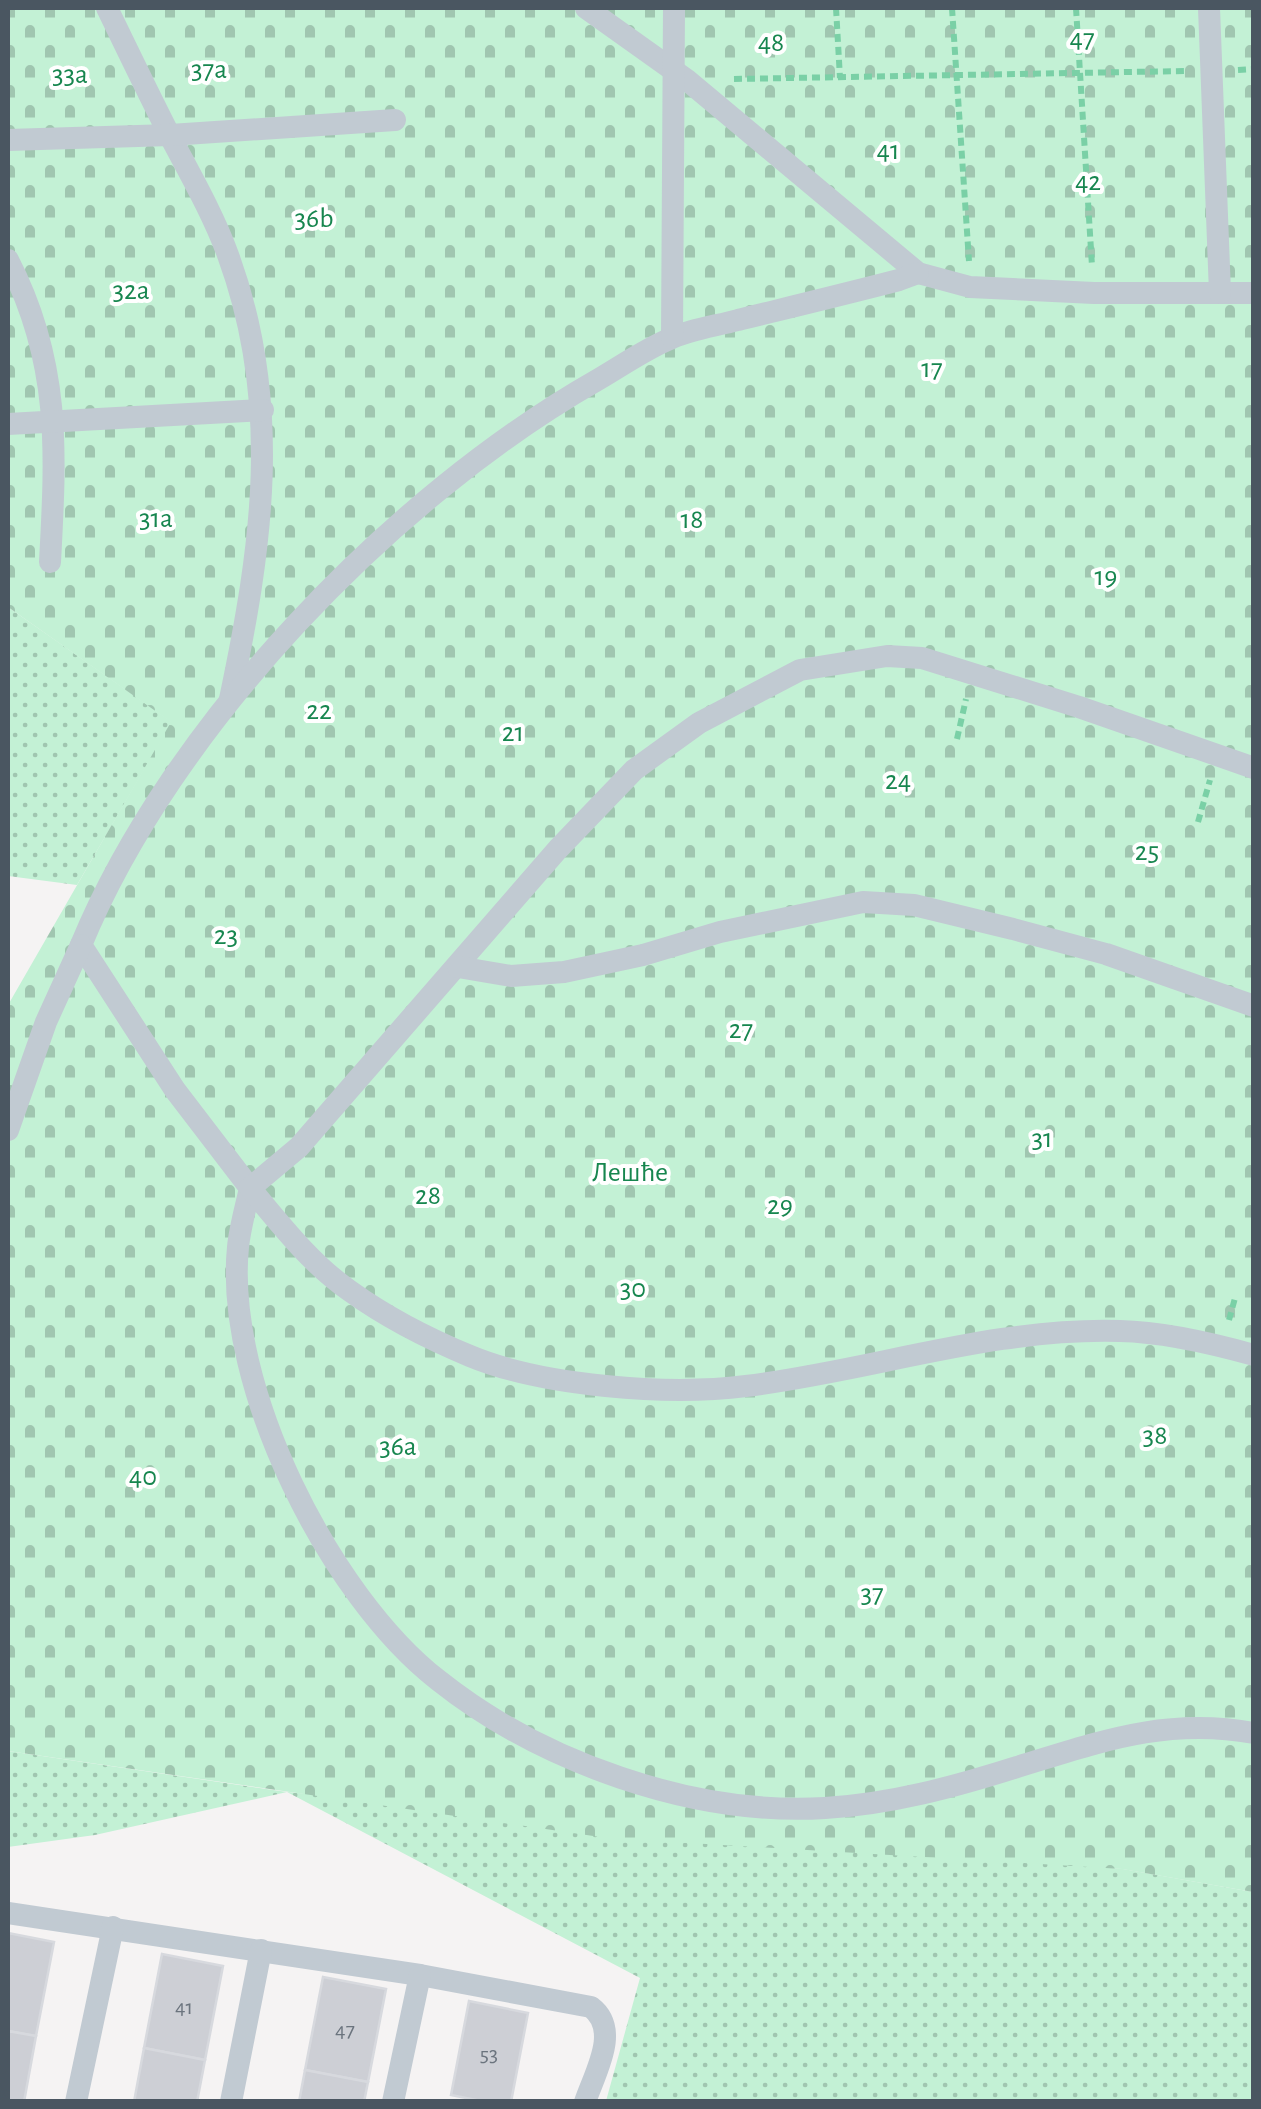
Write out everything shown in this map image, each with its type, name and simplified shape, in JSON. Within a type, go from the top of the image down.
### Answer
[{"type":"lane","points":[[106,8],[205,201],[245,308],[263,410],[260,524],[248,616],[229,703]]},
{"type":"lane","points":[[586,8],[680,75],[918,272],[970,287],[1094,294],[1254,293]]},
{"type":"lane","points":[[672,337],[680,75],[674,8]]},
{"type":"lane","points":[[1209,8],[1220,293]]},
{"type":"lane","points":[[8,140],[170,136],[395,120]]},
{"type":"lane","points":[[8,260],[20,283],[42,350],[54,420],[50,562]]},
{"type":"lane","points":[[8,1130],[46,1022],[100,900],[160,799],[229,703],[357,561],[481,456],[550,407],[672,337],[882,285],[918,272]]},
{"type":"lane","points":[[8,424],[263,410]]},
{"type":"lane","points":[[1254,768],[1079,706],[922,658],[886,656],[800,670],[715,714],[634,770],[558,849],[300,1147],[250,1188],[238,1248],[245,1344],[267,1427],[326,1546],[370,1612],[435,1678],[508,1730],[624,1778],[756,1808],[824,1808],[911,1797],[1107,1738],[1191,1728],[1254,1732]]},
{"type":"lane","points":[[458,967],[512,976],[564,972],[643,955],[720,932],[863,902],[914,906],[1032,934],[1106,954],[1254,1006]]},
{"type":"lane","points":[[81,945],[175,1090],[294,1240],[348,1290],[472,1357],[539,1376],[668,1390],[742,1387],[991,1342],[1120,1330],[1214,1343],[1254,1355]]},
{"type":"lane","points":[[8,1913],[420,1974],[591,2007],[602,2015],[607,2028],[585,2102]]},
{"type":"lane","points":[[76,2102],[112,1927]]},
{"type":"lane","points":[[231,2102],[261,1950]]},
{"type":"lane","points":[[393,2102],[420,1974]]},
{"type":"path","points":[[836,8],[840,78]]},
{"type":"path","points":[[952,8],[970,287]]},
{"type":"path","points":[[1076,8],[1094,294]]},
{"type":"path","points":[[680,75],[840,78],[1212,71]]},
{"type":"path","points":[[956,739],[972,674]]},
{"type":"path","points":[[1198,822],[1217,755]]},
{"type":"green space","name":"Лешће","points":[[8,8],[1253,8],[1253,1892],[1122,1869],[607,1838],[8,1751],[8,1005],[171,722],[8,607]]},
{"type":"green space","points":[[8,607],[172,722],[77,885],[8,876]]},
{"type":"green space","points":[[8,1751],[287,1792],[95,1835],[8,1847]]},
{"type":"green space","points":[[287,1792],[1123,1869],[1253,1892],[1253,2101],[606,2101],[640,1978]]},
{"type":"building","points":[[8,1933],[54,1942],[36,2036],[8,2031]]},
{"type":"building","points":[[162,1954],[223,1966],[205,2060],[144,2048]]},
{"type":"building","points":[[323,1977],[386,1989],[368,2082],[305,2070]]},
{"type":"building","points":[[469,2001],[528,2013],[511,2102],[451,2095]]},
{"type":"building","points":[[8,2031],[36,2036],[24,2102],[8,2102]]},
{"type":"building","points":[[144,2048],[205,2060],[197,2102],[134,2102]]},
{"type":"building","points":[[305,2070],[368,2082],[364,2102],[299,2102]]},
{"type":"park label","name":"47","points":[[1082,39]]},
{"type":"park label","name":"48","points":[[771,43]]},
{"type":"park label","name":"37a","points":[[209,70]]},
{"type":"park label","name":"33a","points":[[70,75]]},
{"type":"park label","name":"41","points":[[888,151]]},
{"type":"park label","name":"42","points":[[1088,182]]},
{"type":"park label","name":"36b","points":[[314,219]]},
{"type":"park label","name":"32a","points":[[131,291]]},
{"type":"park label","name":"17","points":[[932,369]]},
{"type":"park label","name":"31a","points":[[156,519]]},
{"type":"park label","name":"18","points":[[692,520]]},
{"type":"park label","name":"19","points":[[1106,577]]},
{"type":"park label","name":"22","points":[[319,711]]},
{"type":"park label","name":"21","points":[[513,733]]},
{"type":"park label","name":"24","points":[[898,781]]},
{"type":"park label","name":"25","points":[[1147,852]]},
{"type":"park label","name":"23","points":[[226,936]]},
{"type":"park label","name":"27","points":[[741,1030]]},
{"type":"park label","name":"31","points":[[1042,1139]]},
{"type":"park label","name":"28","points":[[428,1196]]},
{"type":"park label","name":"29","points":[[780,1206]]},
{"type":"park label","name":"30","points":[[633,1289]]},
{"type":"park label","name":"38","points":[[1155,1436]]},
{"type":"park label","name":"36a","points":[[398,1447]]},
{"type":"park label","name":"40","points":[[143,1477]]},
{"type":"park label","name":"37","points":[[872,1594]]}]
